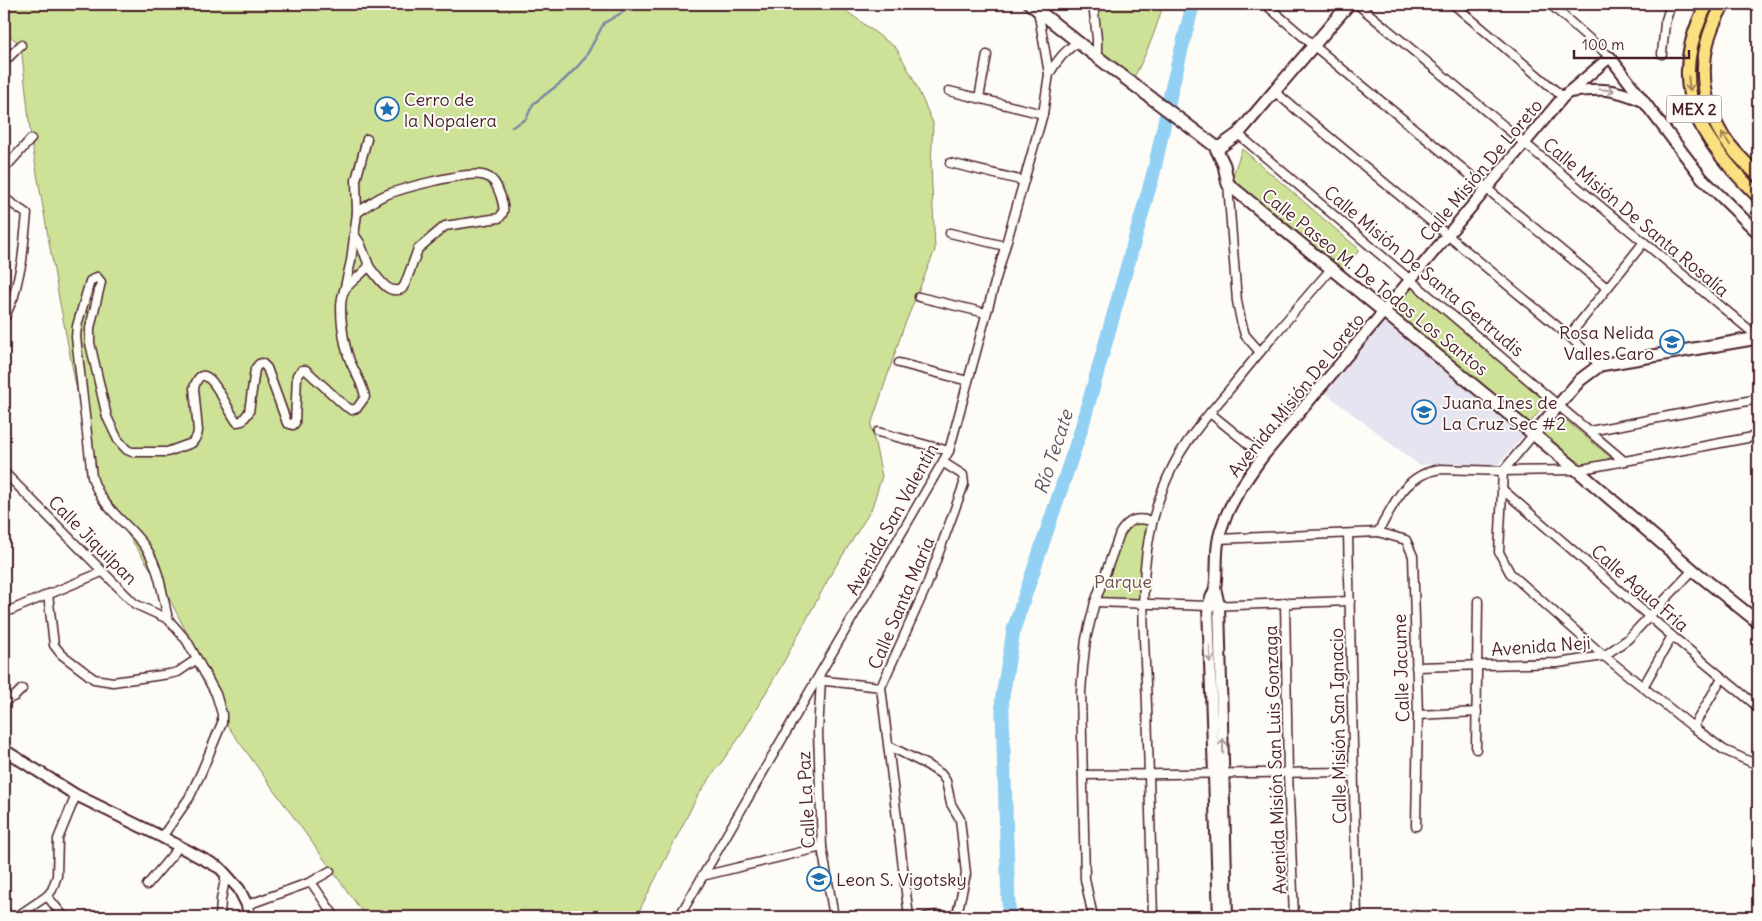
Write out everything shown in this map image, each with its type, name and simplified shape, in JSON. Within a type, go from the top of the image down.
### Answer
[{"type":"highway","name":"MEX 2","points":[[1708,4],[1693,36],[1688,65],[1688,79],[1693,107],[1702,130],[1716,151],[1758,196]]},
{"type":"highway","name":"MEX 2","points":[[1724,4],[1710,30],[1706,45],[1704,70],[1707,101],[1723,136],[1758,175]]},
{"type":"main road","points":[[1217,149],[1238,134],[1349,4]]},
{"type":"main road","points":[[1034,7],[1217,149],[1224,165],[1228,184]]},
{"type":"main road","name":"Calle Paseo M. De Todos Los Santos","points":[[1228,184],[1533,436],[1577,470],[1693,570],[1758,622]]},
{"type":"main road","points":[[1533,436],[1580,380],[1600,365],[1758,337]]},
{"type":"street","points":[[1093,4],[1097,57]]},
{"type":"street","points":[[1265,4],[1486,190],[1607,288]]},
{"type":"street","name":"Calle Misión De Santa Rosalía","points":[[1357,4],[1758,337]]},
{"type":"street","points":[[1453,4],[1566,94],[1605,89],[1628,94],[1644,101]]},
{"type":"street","points":[[1550,4],[1610,57],[1702,178],[1758,233]]},
{"type":"street","points":[[1662,54],[1665,23],[1671,4]]},
{"type":"street","name":"Avenida San Valentín","points":[[679,917],[819,680],[944,463],[949,451],[1043,114],[1049,74],[1034,7]]},
{"type":"street","points":[[1049,74],[1067,49],[1078,42]]},
{"type":"street","points":[[4,62],[21,45]]},
{"type":"street","points":[[980,98],[987,55]]},
{"type":"street","name":"Calle Misión De Loreto","points":[[1384,312],[1566,94],[1610,57]]},
{"type":"street","points":[[950,91],[1043,114]]},
{"type":"street","points":[[1275,92],[1568,336],[1600,365]]},
{"type":"street","name":"Calle Misión De Santa Gertrudis","points":[[1238,134],[1624,461]]},
{"type":"street","points":[[4,169],[31,139]]},
{"type":"street","points":[[162,837],[189,798],[222,723],[222,714],[216,694],[187,640],[168,619],[150,556],[142,543],[104,503],[92,477],[76,337],[77,326],[90,281],[96,277],[101,282],[89,335],[107,417],[111,428],[123,446],[132,452],[167,452],[187,446],[195,440],[198,431],[194,388],[196,382],[201,377],[205,376],[212,379],[232,417],[237,422],[242,421],[249,412],[255,369],[262,363],[267,368],[289,425],[295,423],[297,375],[304,369],[345,406],[352,410],[357,408],[364,397],[364,393],[347,354],[342,321],[344,292],[357,213],[356,180],[367,139]]},
{"type":"street","points":[[950,162],[1024,181]]},
{"type":"street","points":[[354,234],[360,243],[370,268],[388,290],[393,291],[402,289],[405,284],[421,244],[448,225],[500,217],[503,206],[496,183],[483,175],[472,174],[441,180],[380,197],[357,213]]},
{"type":"street","points":[[1228,184],[1237,302],[1245,335],[1260,352]]},
{"type":"street","points":[[4,198],[27,214],[20,270],[14,296],[4,318]]},
{"type":"street","points":[[950,233],[1005,246]]},
{"type":"street","points":[[1568,336],[1644,242]]},
{"type":"street","points":[[344,292],[366,269],[370,268]]},
{"type":"street","points":[[1153,917],[1143,617],[1146,555],[1152,521],[1160,495],[1174,465],[1210,413],[1331,268]]},
{"type":"street","points":[[919,297],[986,313]]},
{"type":"street","name":"Avenida Misión De Loreto","points":[[1215,587],[1218,539],[1229,510],[1245,481],[1263,456],[1384,312]]},
{"type":"street","points":[[899,363],[968,381]]},
{"type":"street","points":[[1590,431],[1758,399]]},
{"type":"street","points":[[1210,413],[1263,456]]},
{"type":"street","points":[[878,432],[949,451]]},
{"type":"street","points":[[1533,436],[1503,472],[1500,552],[1510,573],[1604,656],[1693,727],[1724,750],[1752,762]]},
{"type":"street","points":[[1218,539],[1378,532],[1398,497],[1411,482],[1424,473],[1440,469],[1503,472],[1577,470],[1758,436]]},
{"type":"street","name":"Calle Santa María","points":[[909,917],[881,687],[928,585],[964,484],[963,474],[944,463]]},
{"type":"street","name":"Calle Jiquilpan","points":[[4,472],[135,604],[168,619]]},
{"type":"street","name":"Calle Agua Fría","points":[[1503,490],[1672,636],[1758,707]]},
{"type":"street","points":[[1093,917],[1085,879],[1082,666],[1086,639],[1094,602],[1120,533],[1126,524],[1133,519],[1141,518],[1152,521]]},
{"type":"street","name":"Calle Jacume","points":[[1378,532],[1406,540],[1413,556],[1418,715],[1416,826]]},
{"type":"street","name":"Calle Misión San Ignacio","points":[[1348,534],[1356,917]]},
{"type":"street","name":"Avenida Neji","points":[[1416,666],[1558,663],[1604,656],[1628,639],[1693,570]]},
{"type":"street","points":[[4,613],[102,572]]},
{"type":"street","points":[[1215,587],[1219,605],[1218,917]]},
{"type":"street","points":[[1215,587],[1208,606],[1227,917]]},
{"type":"street","points":[[48,594],[54,645],[61,654],[94,679],[112,682],[178,672],[197,659]]},
{"type":"street","points":[[1476,749],[1478,601]]},
{"type":"street","points":[[1094,602],[1208,606],[1286,602],[1350,602]]},
{"type":"street","name":"Avenida Misión San Luis Gonzaga","points":[[1286,602],[1288,773],[1294,917]]},
{"type":"street","points":[[1643,687],[1672,636]]},
{"type":"street","points":[[1693,727],[1722,678]]},
{"type":"street","points":[[819,680],[881,687]]},
{"type":"street","name":"Calle La Paz","points":[[819,680],[818,732],[822,847],[834,917]]},
{"type":"street","points":[[4,701],[22,689]]},
{"type":"street","points":[[1418,715],[1477,712]]},
{"type":"street","points":[[889,746],[927,765],[941,774],[946,781],[951,804],[960,819],[966,874],[955,917]]},
{"type":"street","points":[[4,750],[76,795],[220,868],[235,883],[248,905],[249,917]]},
{"type":"street","points":[[1083,775],[1354,772]]},
{"type":"street","points":[[16,917],[47,896],[52,890],[57,876],[57,850],[60,831],[76,795]]},
{"type":"street","points":[[147,885],[179,847]]},
{"type":"street","points":[[702,876],[822,847]]},
{"type":"street","points":[[248,905],[311,882],[330,871]]},
{"type":"street","points":[[220,917],[226,874]]},
{"type":"street","points":[[311,882],[334,917]]},
{"type":"street","points":[[47,896],[64,917]]},
{"type":"street","points":[[926,917],[939,915],[948,917]]},
{"type":"shaded area","name":"Juana Ines de La Cruz Sec #2","points":[[1380,313],[1525,434],[1495,468],[1458,463],[1419,465],[1320,389]]},
{"type":"green space","points":[[4,4],[837,4],[896,48],[912,76],[933,123],[931,165],[935,250],[903,329],[871,425],[882,476],[871,510],[831,574],[782,665],[741,735],[698,795],[636,917],[366,917],[224,721],[224,706],[167,594],[95,485],[31,139],[21,45],[4,31]]},
{"type":"green space","points":[[1091,4],[1163,4],[1150,44],[1131,83],[1092,53],[1094,29]]},
{"type":"green space","points":[[1242,149],[1360,250],[1340,271],[1231,181]]},
{"type":"green space","points":[[1414,286],[1547,402],[1529,424],[1391,310]]},
{"type":"green space","points":[[1555,411],[1611,458],[1581,468],[1536,431]]},
{"type":"green space","name":"Parque","points":[[1130,516],[1150,524],[1142,604],[1095,604],[1113,537]]},
{"type":"waterway","points":[[512,127],[526,119],[533,104],[563,81],[578,66],[585,58],[604,23],[637,4]]},
{"type":"waterway","name":"Río Tecate","points":[[1009,917],[1002,699],[1014,628],[1081,430],[1154,171],[1172,87],[1193,4]]},
{"type":"place","name":"Cerro de la Nopalera","points":[[387,109]]},
{"type":"place","name":"Rosa Nelida Valles Caro","points":[[1672,342]]},
{"type":"place","name":"Juana Ines de La Cruz Sec #2","points":[[1424,412]]},
{"type":"place","name":"Leon S. Vigotsky","points":[[819,879]]}]
